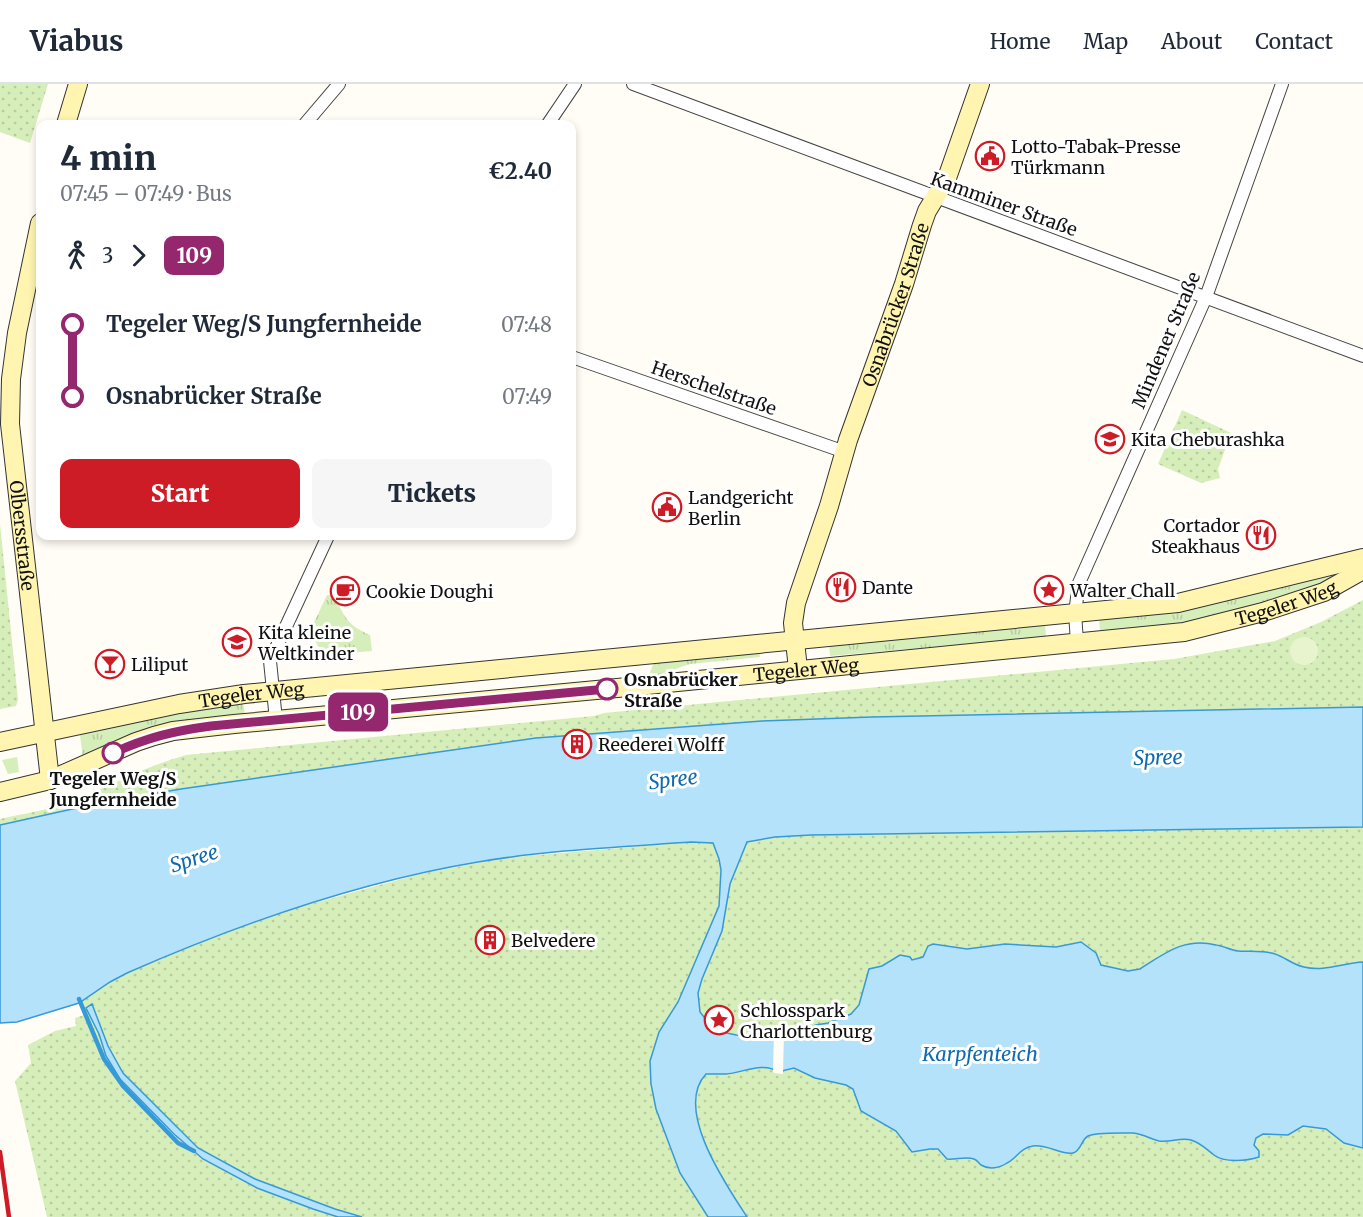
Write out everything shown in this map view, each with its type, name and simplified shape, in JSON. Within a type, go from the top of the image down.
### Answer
[{"type":"main road","points":[[67,120],[78,84]]},
{"type":"main road","name":"Osnabrücker Straße","points":[[798,669],[793,624],[796,603],[922,225],[947,178],[980,84]]},
{"type":"main road","name":"Olbersstraße","points":[[36,242],[17,333],[11,379],[10,424],[50,780]]},
{"type":"main road","name":"Tegeler Weg","points":[[0,742],[179,704],[273,692],[1178,603],[1363,558]]},
{"type":"main road","name":"Tegeler Weg","points":[[0,792],[50,780],[136,742],[172,731],[1184,632],[1263,612],[1324,592],[1363,570]]},
{"type":"street","points":[[308,120],[339,84]]},
{"type":"street","points":[[551,120],[575,84]]},
{"type":"street","name":"Kamminer Straße","points":[[633,84],[1363,356]]},
{"type":"street","name":"Mindener Straße","points":[[1077,642],[1075,614],[1079,583],[1206,297],[1282,84]]},
{"type":"street","name":"Herschelstraße","points":[[576,358],[845,452]]},
{"type":"street","points":[[276,720],[270,661],[326,540]]},
{"type":"green space","points":[[0,84],[48,84],[30,143],[0,132]]},
{"type":"green space","points":[[1182,410],[1231,433],[1218,469],[1220,478],[1201,483],[1158,464]]},
{"type":"green space","points":[[0,524],[18,700],[16,706],[0,709]]},
{"type":"green space","points":[[1350,568],[1308,591],[1200,620],[1159,627],[1100,632],[1099,619],[1197,608]]},
{"type":"green space","points":[[327,595],[333,595],[351,623],[370,635],[372,651],[325,655],[309,633]]},
{"type":"green space","points":[[1363,600],[1363,707],[762,721],[536,738],[181,789],[104,802],[0,825],[0,819],[64,804],[186,755],[1174,659],[1275,641],[1321,622]]},
{"type":"green space","points":[[1045,624],[1046,637],[830,656],[829,644]]},
{"type":"green space","points":[[1304,637],[1314,641],[1318,651],[1314,661],[1304,665],[1294,661],[1290,651],[1294,641]]},
{"type":"green space","points":[[759,651],[760,657],[690,664],[664,673],[649,675],[654,662]]},
{"type":"green space","points":[[243,702],[245,716],[83,759],[80,735],[166,714]]},
{"type":"green space","points":[[17,757],[19,772],[8,774],[2,760]]},
{"type":"green space","name":"Schlosspark Charlottenburg","points":[[1363,827],[1363,1217],[47,1217],[15,1081],[31,1063],[28,1045],[55,1031],[76,1026],[75,1018],[84,1015],[79,1003],[127,973],[233,929],[299,907],[420,874],[503,858],[691,842],[746,843],[775,837],[811,835]]},
{"type":"water","points":[[1363,707],[1363,827],[811,835],[775,837],[747,842],[730,884],[722,931],[698,993],[700,1012],[718,1031],[772,1038],[782,1037],[851,1014],[859,1005],[869,969],[882,966],[900,955],[910,957],[912,960],[923,957],[928,946],[933,944],[967,949],[1005,944],[1056,947],[1081,942],[1096,953],[1101,965],[1128,971],[1140,969],[1176,948],[1195,943],[1205,943],[1238,951],[1270,953],[1300,966],[1311,968],[1363,962],[1363,1148],[1344,1143],[1326,1129],[1303,1126],[1288,1135],[1263,1134],[1256,1138],[1254,1145],[1259,1151],[1259,1157],[1229,1160],[1218,1158],[1201,1144],[1191,1140],[1163,1141],[1133,1133],[1103,1133],[1088,1136],[1073,1153],[1033,1146],[1025,1149],[1004,1165],[987,1168],[971,1158],[947,1159],[938,1149],[912,1152],[896,1131],[861,1111],[853,1089],[846,1085],[815,1078],[794,1068],[778,1072],[760,1068],[726,1074],[706,1074],[697,1089],[696,1107],[699,1126],[707,1147],[747,1217],[708,1217],[680,1173],[656,1109],[651,1084],[650,1061],[659,1032],[678,1002],[719,906],[721,870],[713,843],[691,842],[584,849],[531,855],[478,862],[388,881],[299,907],[212,938],[127,973],[79,1003],[17,1022],[0,1023],[0,825],[104,802],[181,789],[536,738],[762,721]]},
{"type":"water","points":[[92,1004],[108,1046],[123,1073],[198,1148],[255,1179],[362,1217],[338,1217],[313,1209],[257,1188],[203,1159],[174,1134],[120,1079],[106,1056],[99,1034],[86,1008]]},
{"type":"pier","points":[[784,1033],[783,1074],[773,1072],[774,1034]]},
{"type":"waterway","points":[[79,999],[104,1059],[123,1086],[178,1143],[194,1151]]},
{"type":"railway","points":[[0,1152],[9,1217]]},
{"type":"bus line","name":"109","points":[[113,753],[136,742],[172,731],[607,689]]},
{"type":"place","name":"Lotto-Tabak-Presse Türkmann","points":[[990,156]]},
{"type":"place","name":"Kita Cheburashka","points":[[1110,439]]},
{"type":"place","name":"Landgericht Berlin","points":[[667,507]]},
{"type":"place","name":"Cortador Steakhaus","points":[[1261,535]]},
{"type":"place","name":"Dante","points":[[841,587]]},
{"type":"place","name":"Walter Chall","points":[[1049,590]]},
{"type":"place","name":"Cookie Doughi","points":[[345,591]]},
{"type":"place","name":"Kita kleine Weltkinder","points":[[237,642]]},
{"type":"place","name":"Liliput","points":[[110,664]]},
{"type":"place","name":"Osnabrücker Straße","points":[[607,689]]},
{"type":"place","name":"Reederei Wolff","points":[[577,744]]},
{"type":"place","name":"Tegeler Weg/S Jungfernheide","points":[[113,753]]},
{"type":"place","name":"Belvedere","points":[[490,940]]},
{"type":"place","name":"Schlosspark Charlottenburg","points":[[719,1020]]},
{"type":"water label","name":"Spree","points":[[1158,757]]},
{"type":"water label","name":"Spree","points":[[673,779]]},
{"type":"water label","name":"Spree","points":[[194,858]]},
{"type":"water label","name":"Karpfenteich","points":[[980,1053]]}]
